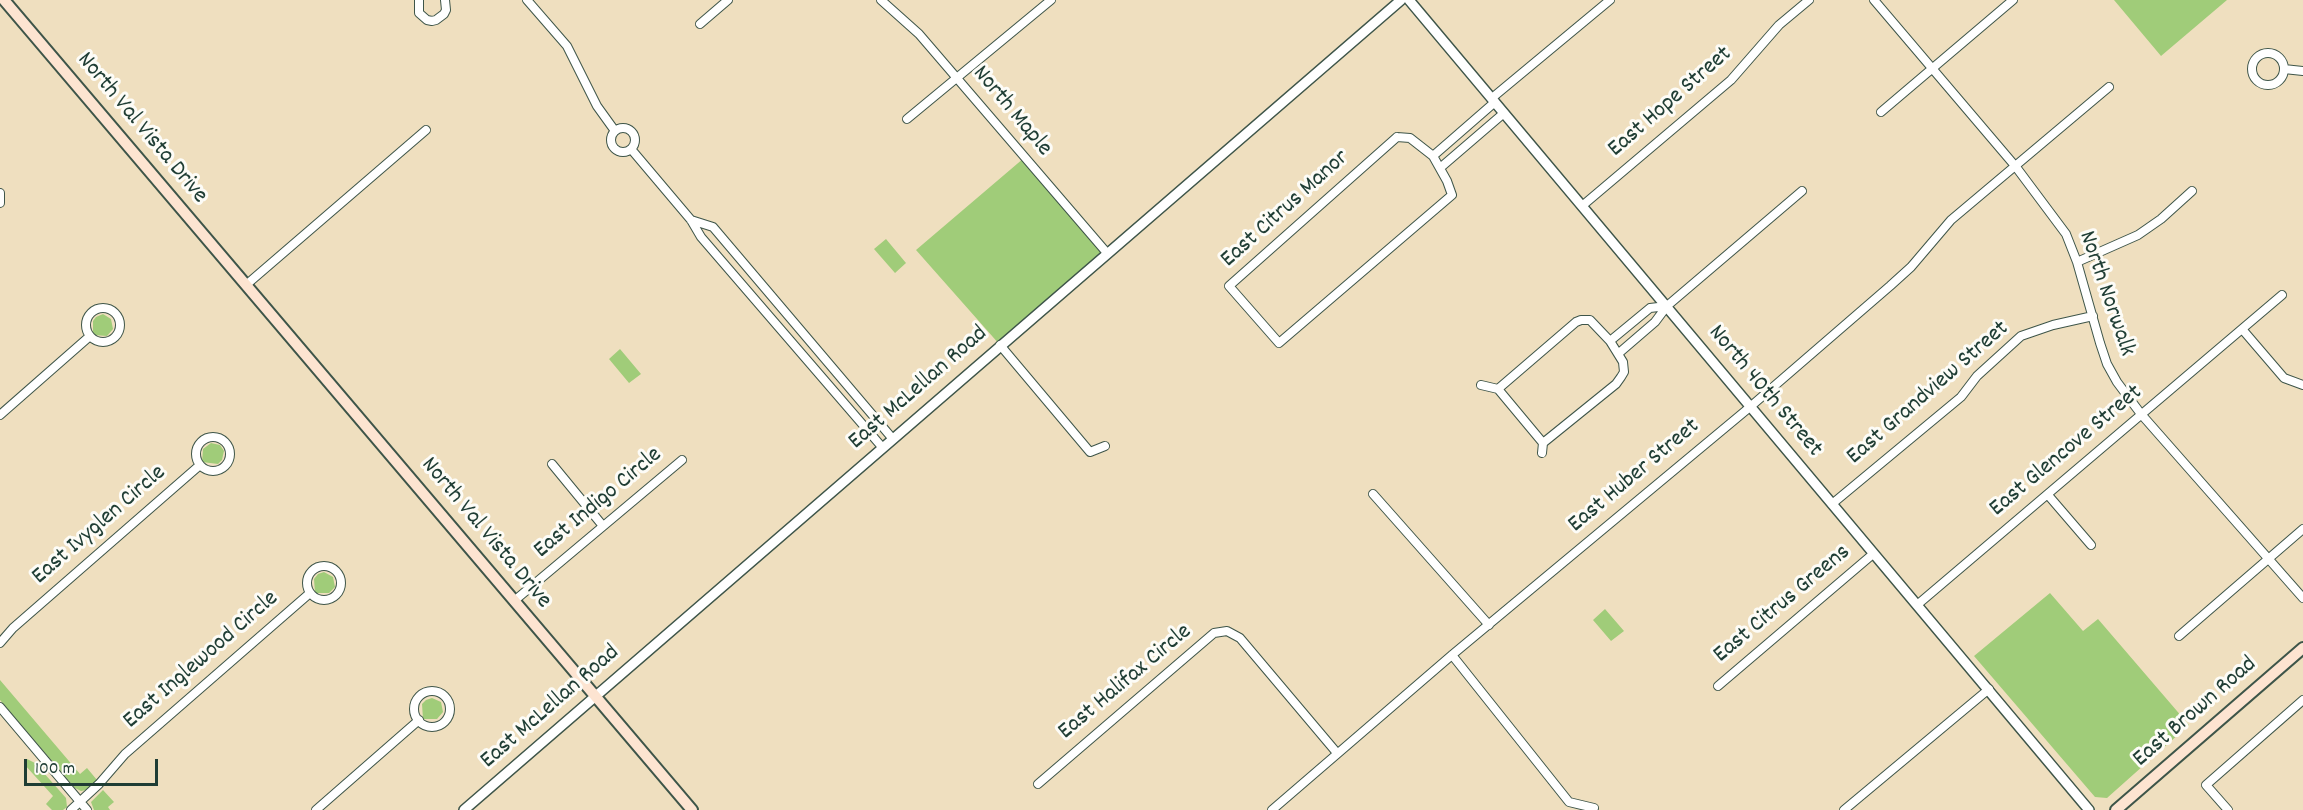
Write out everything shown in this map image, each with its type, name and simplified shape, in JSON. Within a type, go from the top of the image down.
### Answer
[{"type":"main road","name":"North Val Vista Drive","points":[[4,0],[692,810]]},
{"type":"main road","name":"East Brown Road","points":[[2116,810],[2303,648]]},
{"type":"street","points":[[419,0],[419,13],[432,21],[444,14],[446,0]]},
{"type":"street","points":[[527,0],[567,46],[597,106],[615,131]]},
{"type":"street","points":[[700,24],[728,0]]},
{"type":"street","name":"North Maple","points":[[881,0],[919,34],[1107,253]]},
{"type":"street","points":[[907,119],[1051,0]]},
{"type":"street","name":"North 40th Street","points":[[1409,0],[2089,810]]},
{"type":"street","points":[[1433,156],[1493,100],[1610,0]]},
{"type":"street","name":"East Hope Street","points":[[1582,206],[1731,80],[1779,25],[1809,0]]},
{"type":"street","name":"North Norwalk","points":[[1874,0],[2016,167],[2066,234],[2077,262],[2107,364],[2141,414],[2303,598]]},
{"type":"street","points":[[1881,112],[2013,0]]},
{"type":"street","name":"East McLellan Road","points":[[464,810],[1398,1]]},
{"type":"street","points":[[2266,53],[2280,59],[2284,69],[2277,82],[2267,85],[2257,81],[2252,67],[2256,58],[2266,53]]},
{"type":"street","points":[[2284,69],[2303,71]]},
{"type":"street","name":"East Huber Street","points":[[1272,810],[1452,655],[1750,407],[1911,267],[1951,220],[2109,87]]},
{"type":"street","points":[[1440,168],[1504,113]]},
{"type":"street","points":[[623,128],[632,132],[635,141],[631,149],[623,152],[614,148],[611,140],[615,131],[623,128]]},
{"type":"street","points":[[246,285],[426,130]]},
{"type":"street","name":"East Citrus Manor","points":[[1397,137],[1410,138],[1433,156],[1440,168],[1452,195],[1279,343],[1229,286],[1397,137]]},
{"type":"street","points":[[631,149],[691,220],[701,237],[882,447]]},
{"type":"street","points":[[1619,353],[1655,322],[1667,306],[1802,191]]},
{"type":"street","points":[[2077,262],[2138,235],[2161,219],[2192,191]]},
{"type":"street","points":[[0,193],[0,203]]},
{"type":"street","points":[[691,220],[713,227],[892,438]]},
{"type":"street","points":[[734,274],[746,264]]},
{"type":"street","name":"East Glencove Street","points":[[1917,604],[2282,295]]},
{"type":"street","points":[[1610,341],[1650,308],[1667,306]]},
{"type":"street","points":[[104,308],[114,312],[120,327],[115,337],[99,342],[90,336],[86,326],[89,315],[93,311],[104,308]]},
{"type":"street","name":"East Grandview Street","points":[[1832,504],[1961,398],[1977,375],[2021,336],[2053,325],[2093,316]]},
{"type":"street","points":[[1498,389],[1575,322],[1581,320],[1590,320],[1619,353],[1624,372],[1616,384],[1543,443],[1542,453]]},
{"type":"street","points":[[1627,327],[1636,338]]},
{"type":"street","points":[[2242,329],[2284,378],[2303,385]]},
{"type":"street","points":[[0,415],[90,336]]},
{"type":"street","points":[[1000,345],[1090,452],[1105,446]]},
{"type":"street","points":[[822,377],[833,368]]},
{"type":"street","points":[[1482,385],[1498,389],[1543,443]]},
{"type":"street","points":[[848,407],[858,399]]},
{"type":"street","points":[[861,423],[871,415]]},
{"type":"street","name":"East Ivyglen Circle","points":[[215,437],[225,442],[230,457],[224,466],[208,470],[200,465],[196,453],[204,439],[215,437]]},
{"type":"street","name":"East Indigo Circle","points":[[514,601],[682,460]]},
{"type":"street","points":[[552,464],[603,526]]},
{"type":"street","name":"East Ivyglen Circle","points":[[0,643],[13,628],[200,465]]},
{"type":"street","points":[[1373,494],[1489,625]]},
{"type":"street","points":[[2048,495],[2091,545]]},
{"type":"street","points":[[2179,636],[2303,529]]},
{"type":"street","name":"East Citrus Greens","points":[[1718,686],[1874,554]]},
{"type":"street","name":"East Inglewood Circle","points":[[320,566],[336,570],[341,580],[336,596],[319,600],[310,593],[306,582],[310,572],[320,566]]},
{"type":"street","name":"East Inglewood Circle","points":[[70,810],[125,754],[310,593]]},
{"type":"street","name":"East Halifax Circle","points":[[1038,784],[1214,633],[1227,631],[1240,638],[1337,753]]},
{"type":"street","points":[[1452,655],[1569,802],[1594,808]]},
{"type":"street","points":[[1844,810],[1989,689]]},
{"type":"street","points":[[431,691],[446,698],[450,709],[449,715],[441,724],[429,726],[419,720],[414,710],[417,699],[421,695],[431,691]]},
{"type":"street","points":[[2228,810],[2206,785],[2303,699]]},
{"type":"street","points":[[0,707],[87,810]]},
{"type":"street","points":[[316,810],[419,720]]},
{"type":"green space","points":[[2114,0],[2227,0],[2161,56]]},
{"type":"green space","points":[[1024,158],[1107,253],[1000,345],[916,250]]},
{"type":"green space","points":[[886,239],[906,263],[895,273],[874,249]]},
{"type":"green space","points":[[103,314],[111,319],[113,329],[107,336],[93,335],[93,321]]},
{"type":"green space","points":[[620,349],[641,374],[629,383],[609,359]]},
{"type":"green space","points":[[211,443],[220,445],[224,451],[222,460],[218,464],[202,462],[203,449]]},
{"type":"green space","points":[[324,572],[333,577],[335,587],[329,593],[315,593],[314,579],[318,574]]},
{"type":"green space","points":[[2050,593],[2083,631],[2098,619],[2189,725],[2107,798],[2095,797],[1974,656]]},
{"type":"green space","points":[[1605,609],[1624,631],[1611,641],[1593,620]]},
{"type":"green space","points":[[0,680],[80,774],[87,768],[97,780],[86,790],[81,791],[75,788],[0,700]]},
{"type":"green space","points":[[432,698],[441,702],[443,712],[437,719],[423,719],[422,704]]},
{"type":"green space","points":[[27,759],[35,763],[66,798],[67,807],[63,810],[52,810],[46,804],[53,796],[24,764]]},
{"type":"green space","points":[[103,790],[114,802],[108,807],[110,810],[94,810],[91,802]]}]
